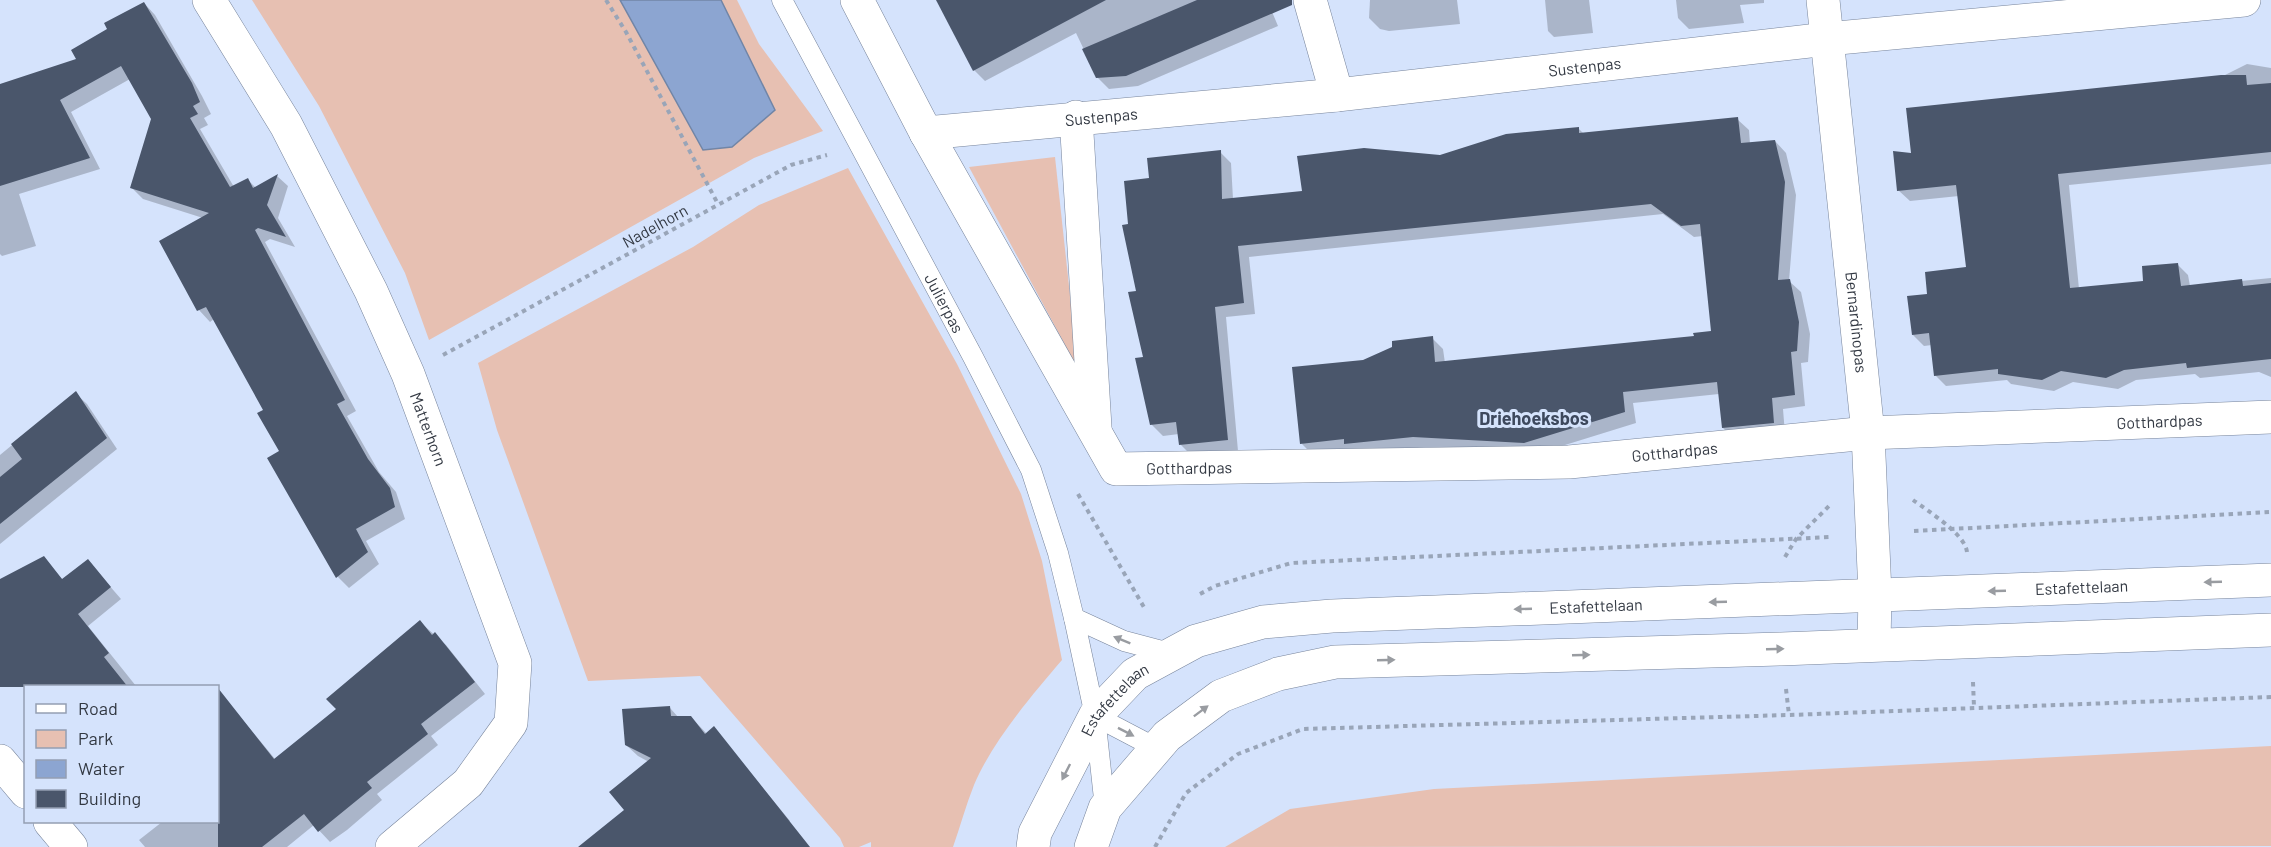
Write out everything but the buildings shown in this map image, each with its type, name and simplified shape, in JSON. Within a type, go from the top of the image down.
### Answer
[{"type":"street","name":"Matterhorn","points":[[210,0],[286,125],[371,291],[408,374],[515,663],[510,723],[468,783],[392,847]]},
{"type":"street","points":[[857,0],[926,133]]},
{"type":"street","points":[[1310,0],[1337,95]]},
{"type":"street","name":"Bernardinopas","points":[[1823,0],[1868,433],[1875,594],[1874,644]]},
{"type":"street","name":"Sustenpas","points":[[926,133],[1076,117],[1337,95],[1827,39],[2244,0]]},
{"type":"street","name":"Gotthardpas","points":[[1076,117],[1096,436]]},
{"type":"street","name":"Gotthardpas","points":[[926,133],[1116,469],[1569,462],[1868,433],[2271,417]]},
{"type":"street","name":"Estafettelaan","points":[[1034,847],[1035,833],[1095,716],[1135,674],[1196,641],[1263,622],[1332,616],[2271,580]]},
{"type":"street","points":[[1091,847],[1105,808],[1167,736],[1221,696],[1278,674],[1335,662],[2271,630]]},
{"type":"street","points":[[0,761],[24,790]]},
{"type":"street","points":[[51,823],[71,847]]},
{"type":"lane","name":"Julierpas","points":[[782,0],[973,357],[1030,471],[1058,553],[1074,618],[1095,716],[1105,808]]},
{"type":"lane","points":[[1074,618],[1124,641],[1173,654]]},
{"type":"lane","points":[[1095,716],[1156,748]]},
{"type":"path","points":[[606,0],[626,32],[718,204]]},
{"type":"path","name":"Nadelhorn","points":[[408,374],[791,165],[860,146]]},
{"type":"path","points":[[1196,596],[1215,586],[1291,563],[1872,535],[1949,528],[2271,512]]},
{"type":"path","points":[[1155,847],[1186,793],[1238,754],[1303,729],[1789,715],[2271,697]]},
{"type":"green space","points":[[252,0],[620,0],[703,150],[775,110],[721,0],[737,0],[759,44],[823,131],[754,158],[429,340],[405,273],[319,106]]},
{"type":"green space","points":[[1055,157],[1078,369],[969,167]]},
{"type":"green space","points":[[848,168],[957,364],[1021,494],[1042,561],[1062,660],[991,752],[968,800],[953,847],[871,847],[871,842],[859,847],[844,847],[840,838],[700,676],[588,681],[497,430],[478,363],[693,247],[759,205]]},
{"type":"green space","points":[[2271,746],[2271,846],[1225,847],[1290,809],[1434,789]]},
{"type":"water","points":[[620,0],[721,0],[775,110],[732,147],[703,150]]},
{"type":"district","name":"Driehoeksbos","points":[[1534,419]]}]
